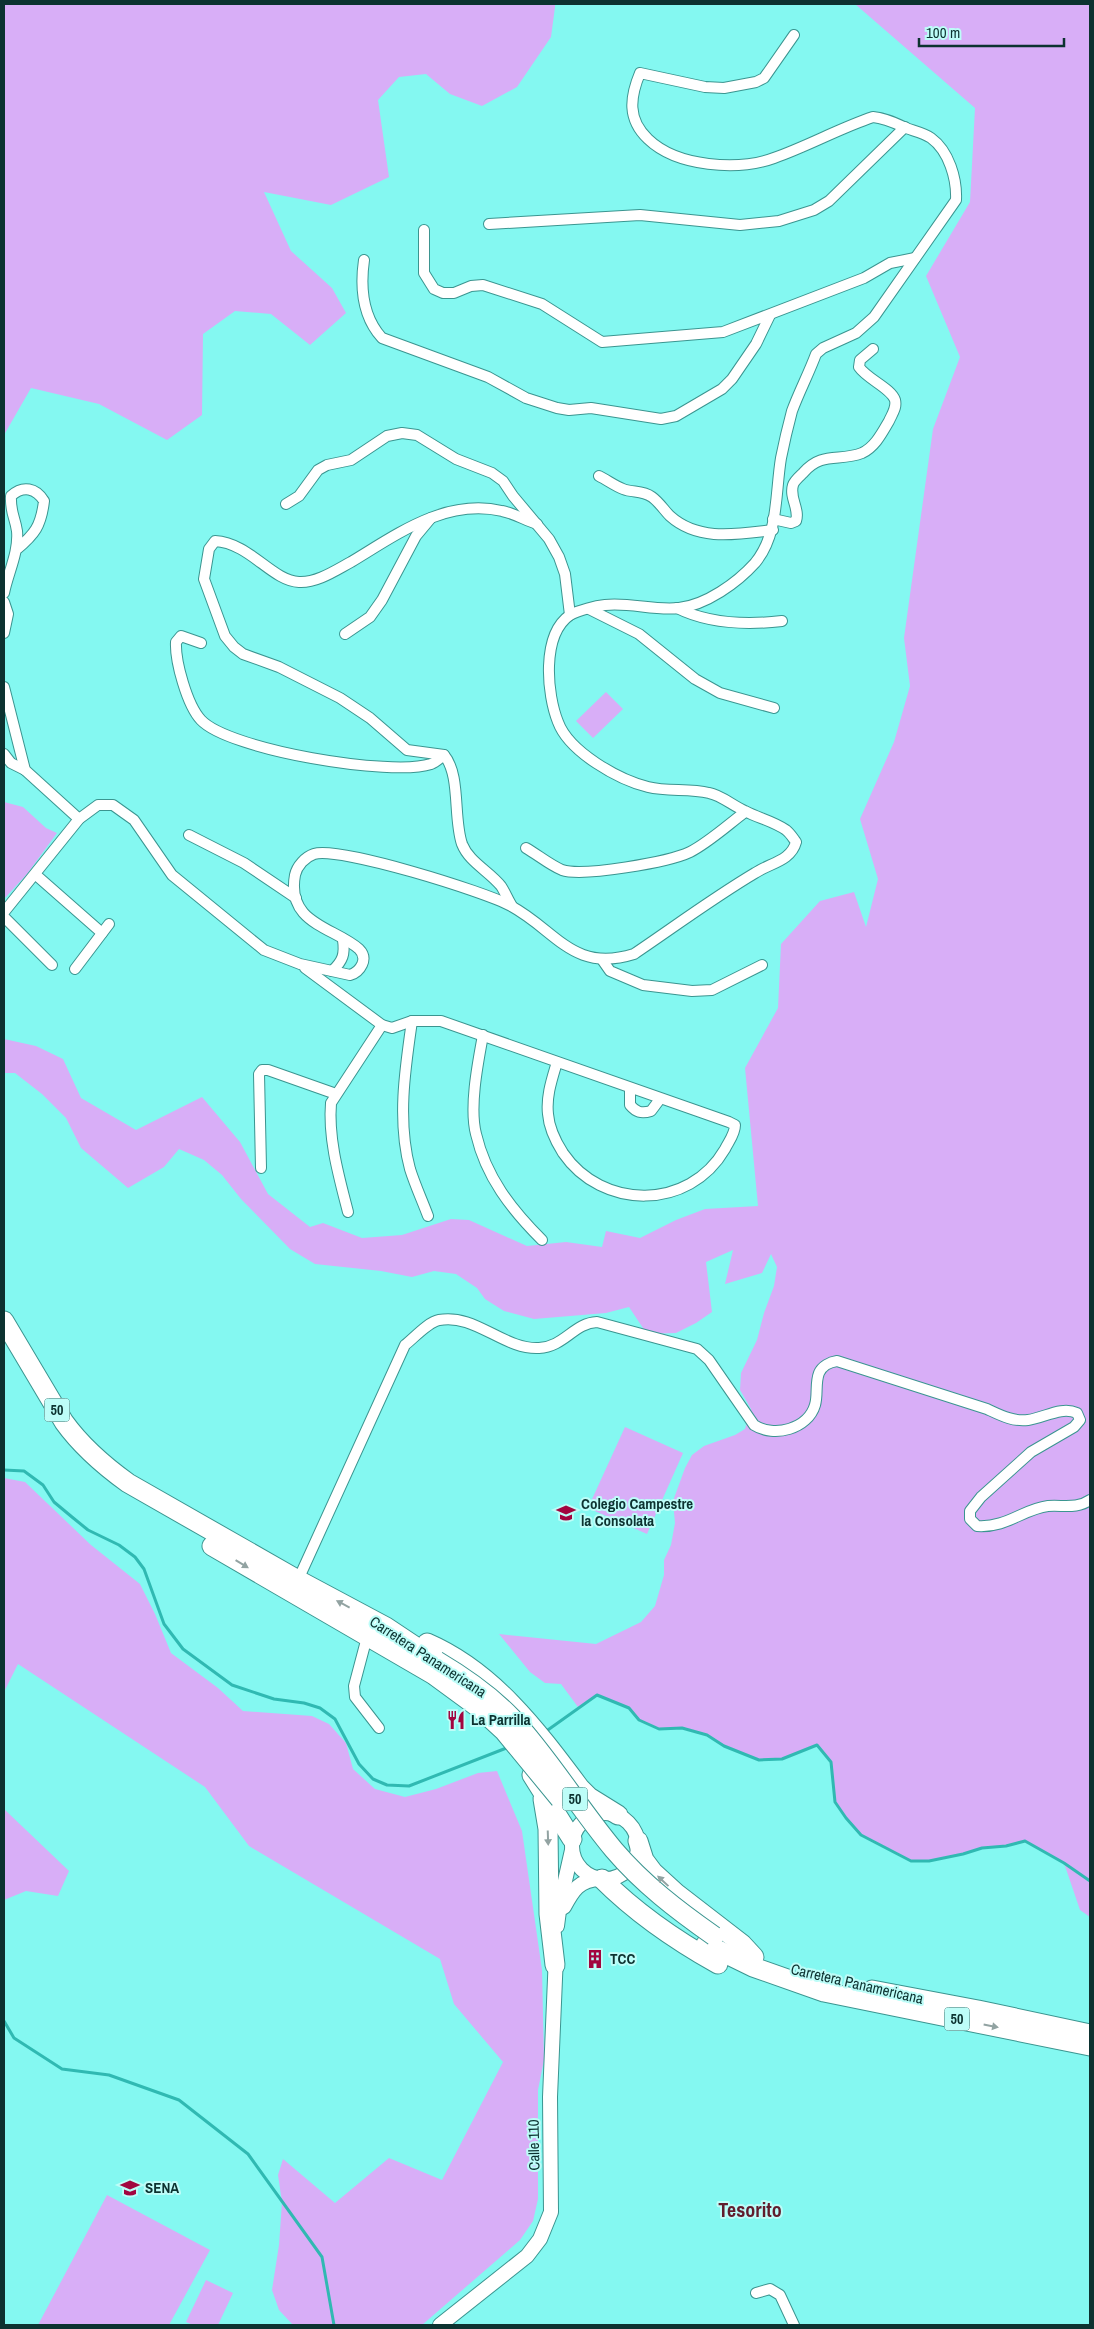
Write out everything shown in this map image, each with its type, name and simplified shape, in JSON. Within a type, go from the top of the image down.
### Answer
[{"type":"highway","name":"Carretera Panamericana","points":[[4,1321],[64,1422],[75,1437],[102,1465],[128,1483],[298,1580],[386,1627],[435,1668],[514,1741],[615,1868],[669,1920],[710,1940],[801,1973],[869,1990],[960,2006],[1090,2034]]},
{"type":"highway","name":"Carretera Panamericana","points":[[4,1346],[63,1439],[97,1474],[197,1537],[368,1637],[435,1668]]},
{"type":"highway","points":[[386,1627],[432,1645],[496,1689],[530,1722],[580,1788],[589,1797],[618,1815]]},
{"type":"highway","points":[[395,1651],[425,1680],[474,1712],[496,1731],[532,1774],[572,1845]]},
{"type":"highway","points":[[542,1790],[548,1829],[549,1914],[555,1965]]},
{"type":"highway","points":[[638,1841],[644,1860],[653,1872],[676,1893],[742,1944],[754,1957]]},
{"type":"highway","points":[[601,1879],[631,1907],[663,1932],[720,1966],[762,1981],[796,1982]]},
{"type":"highway","name":"Carretera Panamericana","points":[[710,1940],[744,1963],[824,1992],[1090,2046]]},
{"type":"main road","points":[[557,1916],[578,1885],[591,1879],[601,1879],[619,1876],[632,1866],[636,1858],[638,1841],[632,1825],[618,1815],[599,1813],[589,1816],[581,1822],[572,1845],[581,1869],[601,1879]]},
{"type":"main road","name":"Calle 110","points":[[440,2325],[528,2256],[540,2239],[551,2212],[550,2097],[557,1916],[572,1845]]},
{"type":"street","points":[[4,912],[79,819],[98,805],[113,805],[124,811],[134,820],[172,875],[264,950],[300,964],[350,975],[356,973],[361,967],[364,958],[360,950],[316,925],[304,913],[296,898],[294,883],[296,872],[302,861],[314,854],[330,853],[404,869],[484,894],[512,906],[562,945],[585,956],[603,960],[617,960],[634,954],[756,872],[788,857],[796,842],[788,831],[745,812],[712,793],[648,787],[626,779],[587,757],[572,744],[560,728],[552,708],[549,683],[550,651],[559,630],[570,615],[606,605],[677,608],[694,604],[739,578],[765,549],[773,530],[781,458],[793,410],[816,354],[823,348],[856,333],[874,317],[956,200],[956,188],[949,163],[940,147],[930,137],[884,118],[873,117],[773,158],[745,163],[716,164],[670,155],[655,146],[642,134],[635,121],[631,105],[632,92],[640,73],[704,86],[724,88],[756,82],[764,78],[794,35]]},
{"type":"street","points":[[489,224],[640,215],[740,225],[779,221],[814,210],[830,201],[905,128]]},
{"type":"street","points":[[424,230],[424,273],[434,289],[443,293],[483,285],[542,304],[602,342],[723,332],[864,278],[890,264],[915,258]]},
{"type":"street","points":[[364,260],[361,282],[363,301],[372,328],[382,338],[488,377],[526,398],[569,410],[591,408],[661,419],[676,416],[722,389],[756,344],[770,315]]},
{"type":"street","points":[[773,519],[791,523],[796,521],[798,515],[793,499],[793,484],[811,464],[823,458],[862,453],[875,443],[882,434],[895,409],[894,398],[863,374],[859,367],[860,360],[873,349]]},
{"type":"street","points":[[286,504],[298,496],[318,470],[327,465],[351,460],[387,436],[402,433],[417,435],[456,459],[492,473],[503,481],[549,539],[559,557],[565,574],[570,615]]},
{"type":"street","points":[[599,476],[624,490],[643,492],[653,497],[671,517],[685,526],[705,534],[725,536],[773,530]]},
{"type":"street","points":[[4,594],[16,550],[16,531],[10,511],[11,496],[17,490],[29,489],[39,492],[44,500],[42,516],[34,534],[16,550]]},
{"type":"street","points":[[444,755],[407,750],[370,718],[340,698],[279,667],[243,654],[225,636],[204,579],[208,549],[215,541],[228,542],[246,551],[287,580],[300,582],[328,575],[414,524],[434,515],[478,508],[502,511],[537,524]]},
{"type":"street","points":[[345,634],[370,617],[382,600],[416,536],[434,515]]},
{"type":"street","points":[[4,602],[8,614],[4,632]]},
{"type":"street","points":[[677,608],[697,618],[759,624],[782,621]]},
{"type":"street","points":[[589,609],[640,634],[695,679],[720,693],[774,708]]},
{"type":"street","points":[[201,643],[181,636],[176,642],[175,655],[193,710],[202,721],[217,732],[272,751],[355,765],[391,768],[432,764],[444,755]]},
{"type":"street","points":[[4,687],[25,770]]},
{"type":"street","points":[[4,754],[11,763],[25,770],[79,819]]},
{"type":"street","points":[[444,755],[452,770],[458,830],[463,847],[474,861],[501,886],[512,906]]},
{"type":"street","points":[[526,848],[562,869],[578,873],[595,872],[672,858],[690,852],[745,812]]},
{"type":"street","points":[[189,835],[244,864],[296,898]]},
{"type":"street","points":[[36,874],[102,933]]},
{"type":"street","points":[[4,917],[52,965]]},
{"type":"street","points":[[75,969],[109,924]]},
{"type":"street","points":[[332,972],[340,963],[345,952],[343,940]]},
{"type":"street","points":[[603,960],[610,972],[643,985],[692,992],[712,990],[762,965]]},
{"type":"street","points":[[300,964],[382,1025],[392,1028],[412,1021],[442,1022],[729,1122],[734,1125],[735,1132],[720,1157],[701,1176],[676,1190],[650,1197],[620,1194],[594,1184],[572,1166],[555,1141],[548,1115],[549,1090],[556,1062]]},
{"type":"street","points":[[412,1021],[404,1080],[404,1121],[410,1168],[428,1216]]},
{"type":"street","points":[[348,1212],[336,1165],[330,1114],[331,1103],[382,1025]]},
{"type":"street","points":[[483,1035],[474,1083],[475,1132],[489,1173],[514,1212],[542,1240]]},
{"type":"street","points":[[261,1168],[259,1074],[262,1070],[268,1070],[336,1094]]},
{"type":"street","points":[[630,1088],[630,1105],[635,1111],[643,1113],[651,1111],[660,1099]]},
{"type":"street","points":[[298,1580],[404,1345],[438,1320],[459,1321],[484,1329],[520,1346],[536,1348],[552,1347],[588,1322],[597,1322],[697,1349],[709,1360],[754,1424],[763,1430],[784,1431],[808,1420],[815,1404],[819,1373],[829,1362],[837,1361],[986,1409],[1006,1419],[1027,1420],[1069,1409],[1077,1413],[1080,1420],[1074,1427],[1031,1452],[981,1497],[970,1511],[970,1519],[977,1526],[992,1527],[1047,1506],[1074,1507],[1090,1500]]},
{"type":"street","points":[[368,1637],[354,1686],[355,1697],[379,1728]]},
{"type":"street","points":[[756,2293],[770,2289],[780,2295],[794,2325]]},
{"type":"shaded area","points":[[4,4],[555,4],[555,7],[551,37],[517,87],[482,106],[450,94],[426,74],[399,77],[378,100],[389,177],[331,205],[264,192],[291,251],[332,288],[346,313],[310,345],[271,314],[235,311],[203,334],[202,415],[167,440],[99,404],[31,388],[4,435]]},
{"type":"shaded area","points":[[855,4],[1090,4],[1090,1917],[1080,1910],[1064,1863],[1025,1841],[1006,1846],[982,1848],[929,1861],[911,1861],[861,1835],[846,1818],[835,1802],[831,1762],[817,1745],[782,1759],[759,1760],[724,1746],[707,1735],[682,1728],[659,1729],[639,1720],[629,1708],[597,1695],[578,1707],[561,1684],[545,1683],[530,1672],[499,1634],[596,1644],[641,1622],[655,1606],[664,1575],[664,1560],[671,1545],[675,1523],[673,1501],[685,1468],[692,1455],[704,1446],[735,1435],[745,1429],[751,1409],[740,1390],[741,1373],[757,1340],[774,1286],[777,1267],[771,1254],[762,1273],[725,1284],[733,1250],[706,1262],[712,1312],[676,1333],[647,1334],[629,1307],[606,1313],[534,1319],[504,1311],[485,1299],[477,1288],[456,1274],[434,1271],[412,1277],[381,1271],[315,1264],[290,1249],[241,1199],[222,1175],[204,1160],[179,1149],[164,1167],[128,1188],[81,1148],[66,1118],[42,1094],[15,1073],[4,1073],[4,1039],[36,1046],[63,1059],[81,1098],[136,1130],[202,1097],[240,1142],[268,1194],[310,1227],[323,1223],[362,1238],[402,1235],[451,1219],[469,1220],[527,1246],[566,1242],[602,1247],[606,1231],[640,1238],[676,1220],[705,1209],[758,1206],[745,1068],[778,1008],[781,944],[820,901],[854,892],[866,927],[878,879],[860,819],[894,742],[910,686],[904,638],[933,429],[960,357],[926,276],[970,202],[975,108]]},
{"type":"shaded area","points":[[606,692],[623,709],[593,738],[576,721]]},
{"type":"shaded area","points":[[4,802],[23,807],[46,828],[57,833],[27,874],[4,899]]},
{"type":"shaded area","points":[[625,1427],[683,1453],[647,1534],[588,1508]]},
{"type":"shaded area","points":[[4,1478],[25,1482],[91,1545],[140,1584],[171,1653],[218,1688],[243,1711],[312,1716],[329,1724],[346,1743],[353,1769],[375,1789],[405,1797],[436,1789],[478,1773],[497,1771],[522,1831],[542,1970],[544,2060],[538,2090],[538,2199],[533,2221],[520,2240],[422,2325],[293,2325],[279,2310],[272,2290],[279,2245],[282,2202],[278,2175],[283,2159],[335,2203],[389,2158],[442,2180],[503,2062],[454,2004],[440,1959],[249,1846],[205,1787],[18,1664],[4,1692]]},
{"type":"shaded area","points":[[4,1809],[69,1871],[58,1896],[26,1891],[4,1900]]},
{"type":"shaded area","points":[[107,2195],[210,2250],[169,2325],[38,2325]]},
{"type":"shaded area","points":[[206,2280],[233,2293],[218,2325],[193,2325],[186,2322]]},
{"type":"waterway","points":[[4,1470],[24,1471],[43,1485],[54,1502],[88,1530],[119,1545],[135,1557],[144,1569],[164,1624],[183,1649],[232,1685],[274,1699],[304,1703],[320,1708],[335,1719],[359,1764],[373,1779],[387,1785],[409,1786],[509,1747]]},
{"type":"waterway","points":[[545,1732],[597,1695],[629,1708],[639,1720],[659,1729],[682,1728],[707,1735],[724,1746],[759,1760],[782,1759],[817,1745],[831,1762],[835,1802],[846,1818],[861,1835],[911,1861],[929,1861],[982,1848],[1006,1846],[1025,1841],[1064,1863],[1090,1881]]},
{"type":"waterway","points":[[4,2021],[14,2038],[62,2069],[109,2075],[179,2100],[248,2154],[322,2257],[334,2325]]},
{"type":"place","name":"Colegio Campestre la Consolata","points":[[566,1513]]},
{"type":"place","name":"La Parrilla","points":[[456,1720]]},
{"type":"place","name":"TCC","points":[[595,1959]]},
{"type":"place","name":"SENA","points":[[130,2188]]},
{"type":"district","name":"Tesorito","points":[[750,2210]]}]
